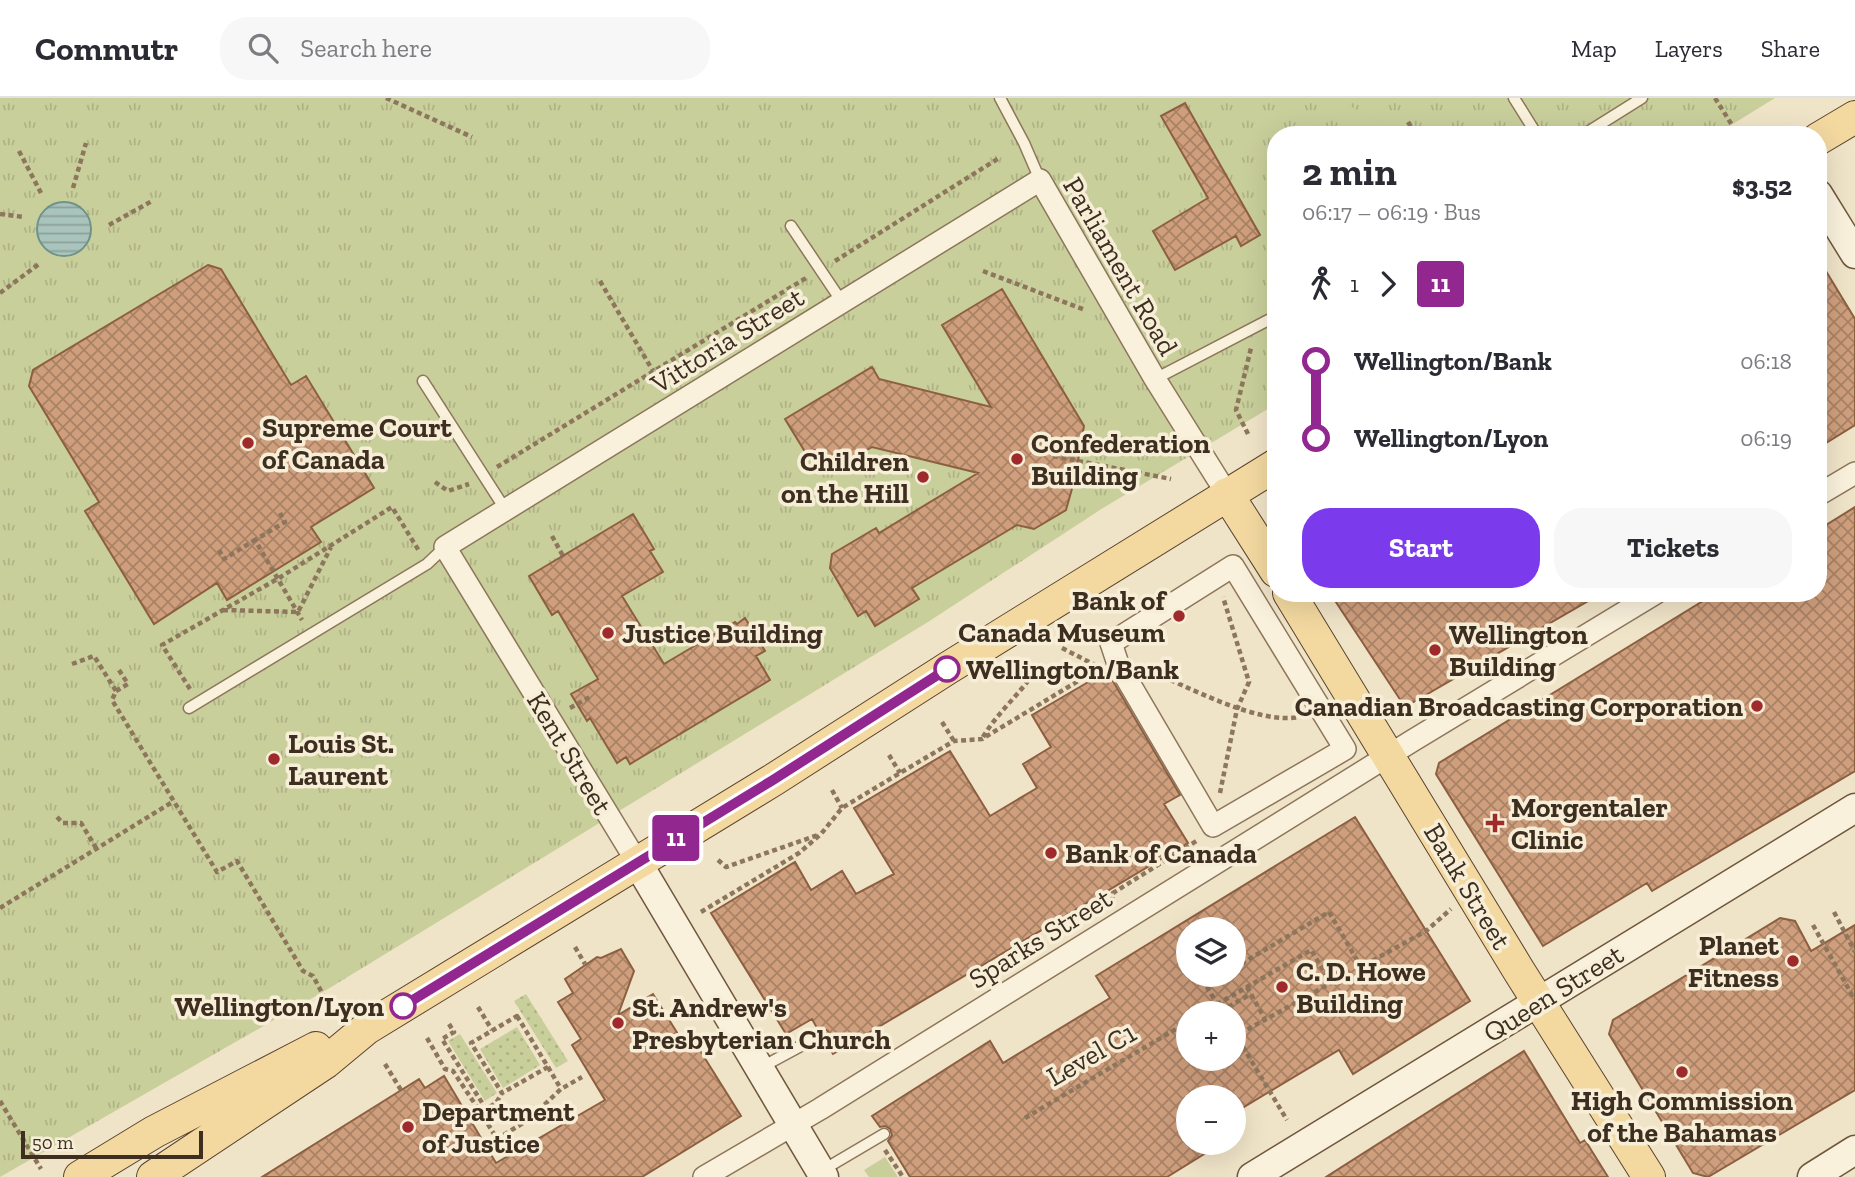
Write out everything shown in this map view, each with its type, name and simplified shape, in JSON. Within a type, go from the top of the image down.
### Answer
[{"type":"main road","points":[[1827,134],[1855,117]]},
{"type":"main road","points":[[153,1177],[326,1062],[366,1028],[773,780],[1267,470]]},
{"type":"main road","points":[[1227,494],[1267,557]]},
{"type":"main road","name":"Bank Street","points":[[1295,602],[1512,959],[1649,1177]]},
{"type":"main road","points":[[80,1177],[178,1120],[319,1047],[366,1028]]},
{"type":"street","name":"Vittoria Street","points":[[444,547],[1040,180]]},
{"type":"street","name":"Parliament Road","points":[[1040,180],[1155,379],[1227,494]]},
{"type":"street","points":[[1827,209],[1855,254]]},
{"type":"street","points":[[1827,490],[1855,473]]},
{"type":"street","name":"Kent Street","points":[[444,547],[637,862],[822,1174]]},
{"type":"street","points":[[1233,566],[1345,749],[1213,826],[1118,664],[1111,643],[1217,576],[1233,566]]},
{"type":"street","name":"Sparks Street","points":[[704,1177],[1641,602]]},
{"type":"street","name":"Queen Street","points":[[1252,1177],[1855,808]]},
{"type":"street","points":[[1812,1177],[1855,1150]]},
{"type":"lane","points":[[1000,98],[1040,180]]},
{"type":"lane","points":[[1514,98],[1531,126]]},
{"type":"lane","points":[[1597,126],[1642,98]]},
{"type":"lane","points":[[791,226],[842,302]]},
{"type":"lane","name":"Parliament Road","points":[[1155,379],[1267,320]]},
{"type":"lane","points":[[423,382],[505,509]]},
{"type":"lane","points":[[189,708],[426,564],[444,547]]},
{"type":"lane","points":[[760,1068],[821,1035]]},
{"type":"lane","points":[[822,1174],[884,1134]]},
{"type":"path","points":[[386,98],[472,137]]},
{"type":"path","points":[[1715,98],[1732,125]]},
{"type":"path","points":[[1408,122],[1410,126]]},
{"type":"path","points":[[73,188],[86,143]]},
{"type":"path","points":[[19,151],[41,193]]},
{"type":"path","points":[[435,482],[448,491],[484,475],[999,158]]},
{"type":"path","points":[[109,225],[152,201]]},
{"type":"path","points":[[0,214],[24,217]]},
{"type":"path","points":[[0,293],[40,264]]},
{"type":"path","points":[[983,271],[1085,310]]},
{"type":"path","points":[[600,281],[653,371]]},
{"type":"path","points":[[1248,434],[1236,410],[1251,357],[1252,327]]},
{"type":"path","points":[[1053,456],[1171,479]]},
{"type":"path","points":[[190,690],[162,645],[279,578],[392,507],[419,553]]},
{"type":"path","points":[[219,550],[224,559],[285,522],[280,513]]},
{"type":"path","points":[[552,536],[563,556]]},
{"type":"path","points":[[255,540],[311,636]]},
{"type":"path","points":[[298,612],[332,545]]},
{"type":"path","points":[[1110,928],[1113,893],[1196,841],[1213,826],[1237,709],[1250,682],[1217,576]]},
{"type":"path","points":[[222,610],[298,612]]},
{"type":"path","points":[[1062,648],[1100,668]]},
{"type":"path","points":[[72,664],[94,656],[116,691]]},
{"type":"path","points":[[982,739],[994,718],[1033,675],[1040,663]]},
{"type":"path","points":[[119,670],[128,684],[116,691],[112,700],[217,872],[237,861],[303,971],[313,976],[327,1002]]},
{"type":"path","points":[[570,708],[590,697]]},
{"type":"path","points":[[701,912],[799,853],[821,834],[842,808],[954,741],[942,722]]},
{"type":"path","points":[[889,755],[900,773]]},
{"type":"path","points":[[832,790],[842,808]]},
{"type":"path","points":[[0,908],[174,801]]},
{"type":"path","points":[[57,817],[63,823],[82,823],[96,848]]},
{"type":"path","points":[[718,860],[726,867],[821,834]]},
{"type":"path","points":[[1246,961],[1329,912],[1361,967],[1426,931],[1452,908]]},
{"type":"path","points":[[1834,912],[1855,952]]},
{"type":"path","points":[[1813,925],[1852,995],[1855,993]]},
{"type":"path","points":[[575,947],[585,964]]},
{"type":"path","points":[[1223,1001],[1311,950],[1331,983],[1246,1028]]},
{"type":"path","points":[[1247,987],[1265,1019]]},
{"type":"path","points":[[1239,1001],[1251,993]]},
{"type":"path","points":[[478,1007],[492,1030]]},
{"type":"path","points":[[502,1093],[471,1043],[517,1016],[561,1089]]},
{"type":"path","points":[[449,1024],[454,1032],[442,1039],[486,1109]]},
{"type":"path","name":"Level C1","points":[[1025,1118],[1176,1029]]},
{"type":"path","points":[[427,1038],[445,1069],[453,1071],[496,1139],[528,1120],[561,1089],[582,1077]]},
{"type":"path","points":[[1246,1054],[1287,1121]]},
{"type":"path","points":[[385,1064],[401,1090]]},
{"type":"path","points":[[483,1116],[486,1109],[496,1103],[502,1093],[548,1067]]},
{"type":"path","points":[[0,1101],[41,1169]]},
{"type":"path","points":[[875,1155],[884,1149],[903,1177]]},
{"type":"green space","points":[[0,98],[1775,98],[1730,126],[1267,126],[1267,409],[1103,508],[928,622],[328,989],[0,1177]]},
{"type":"green space","points":[[1322,98],[1336,98],[1384,125],[1382,126],[1339,126]]},
{"type":"green space","points":[[526,994],[568,1061],[556,1068],[514,1001]]},
{"type":"green space","points":[[517,1027],[540,1065],[503,1088],[480,1049]]},
{"type":"green space","points":[[460,1034],[497,1093],[485,1101],[448,1041]]},
{"type":"green space","points":[[885,1157],[898,1177],[869,1177],[864,1170]]},
{"type":"water","points":[[64,202],[83,210],[91,229],[83,248],[64,256],[45,248],[37,229],[45,210]]},
{"type":"building","points":[[1185,103],[1260,235],[1241,246],[1236,236],[1175,270],[1153,231],[1208,198],[1161,116]]},
{"type":"building","name":"Supreme Court of Canada","points":[[208,265],[221,269],[291,385],[306,376],[374,488],[311,527],[321,542],[227,600],[217,583],[154,624],[85,511],[99,502],[29,386],[33,370]]},
{"type":"building","points":[[1827,273],[1855,319],[1855,425],[1827,442]]},
{"type":"building","name":"Confederation Building","points":[[1002,289],[1084,426],[1066,510],[1034,529],[1017,525],[912,588],[919,599],[875,626],[866,611],[858,616],[830,568],[832,554],[876,528],[879,533],[978,473],[872,447],[829,473],[815,450],[807,455],[785,419],[872,367],[879,379],[991,407],[942,325]]},
{"type":"building","points":[[1855,507],[1855,771],[1652,891],[1647,883],[1543,946],[1436,774],[1439,763],[1701,602],[1827,602],[1827,524]]},
{"type":"building","name":"Justice Building","points":[[633,514],[654,549],[650,551],[663,572],[622,596],[664,664],[745,618],[765,651],[756,656],[770,680],[630,764],[626,757],[617,763],[590,718],[587,721],[571,694],[598,679],[558,611],[552,615],[529,576]]},
{"type":"building","name":"Wellington Building","points":[[1336,602],[1586,602],[1405,707]]},
{"type":"building","name":"Bank of Canada","points":[[1107,671],[1180,795],[1164,804],[1188,843],[833,1054],[825,1042],[829,1036],[828,1031],[822,1027],[817,1028],[812,1019],[786,1034],[711,913],[795,862],[811,890],[842,871],[856,894],[894,874],[854,808],[950,751],[990,816],[1037,788],[1023,764],[1051,747],[1032,715]]},
{"type":"building","name":"C. D. Howe Building","points":[[1355,817],[1470,1001],[1353,1074],[1339,1050],[1246,1106],[1246,1085],[1176,1085],[1176,1155],[1203,1155],[1167,1177],[910,1177],[888,1141],[892,1135],[890,1129],[880,1127],[872,1116],[990,1041],[1003,1063],[1110,998],[1096,976],[1176,927],[1176,987],[1246,987],[1246,917],[1192,917]]},
{"type":"building","points":[[1780,918],[1795,921],[1811,951],[1855,925],[1855,1090],[1708,1177],[1693,1173],[1609,1034],[1613,1020]]},
{"type":"building","points":[[621,949],[634,971],[618,1015],[653,994],[681,1039],[696,1044],[741,1116],[642,1177],[262,1177],[419,1079],[425,1088],[444,1076],[496,1163],[605,1100],[572,1045],[581,1039],[558,1002],[573,993],[565,979],[597,957],[601,958]]},
{"type":"building","points":[[1524,1051],[1580,1143],[1585,1140],[1608,1177],[1326,1177]]},
{"type":"bus line","name":"11","points":[[403,1006],[773,780],[947,669]]},
{"type":"place","name":"Supreme Court of Canada","points":[[248,443]]},
{"type":"place","name":"Confederation Building","points":[[1017,459]]},
{"type":"place","name":"Children on the Hill","points":[[923,477]]},
{"type":"place","name":"Bank of Canada Museum","points":[[1179,616]]},
{"type":"place","name":"Justice Building","points":[[608,633]]},
{"type":"place","name":"Wellington Building","points":[[1435,650]]},
{"type":"place","name":"Wellington/Bank","points":[[947,669]]},
{"type":"place","name":"Canadian Broadcasting Corporation","points":[[1757,706]]},
{"type":"place","name":"Louis St. Laurent","points":[[274,759]]},
{"type":"place","name":"Morgentaler Clinic","points":[[1495,823]]},
{"type":"place","name":"Bank of Canada","points":[[1051,853]]},
{"type":"place","name":"Planet Fitness","points":[[1793,961]]},
{"type":"place","name":"C. D. Howe Building","points":[[1282,987]]},
{"type":"place","name":"Wellington/Lyon","points":[[403,1006]]},
{"type":"place","name":"St. Andrew's Presbyterian Church","points":[[618,1023]]},
{"type":"place","name":"High Commission of the Bahamas","points":[[1682,1072]]},
{"type":"place","name":"Department of Justice","points":[[408,1127]]}]
